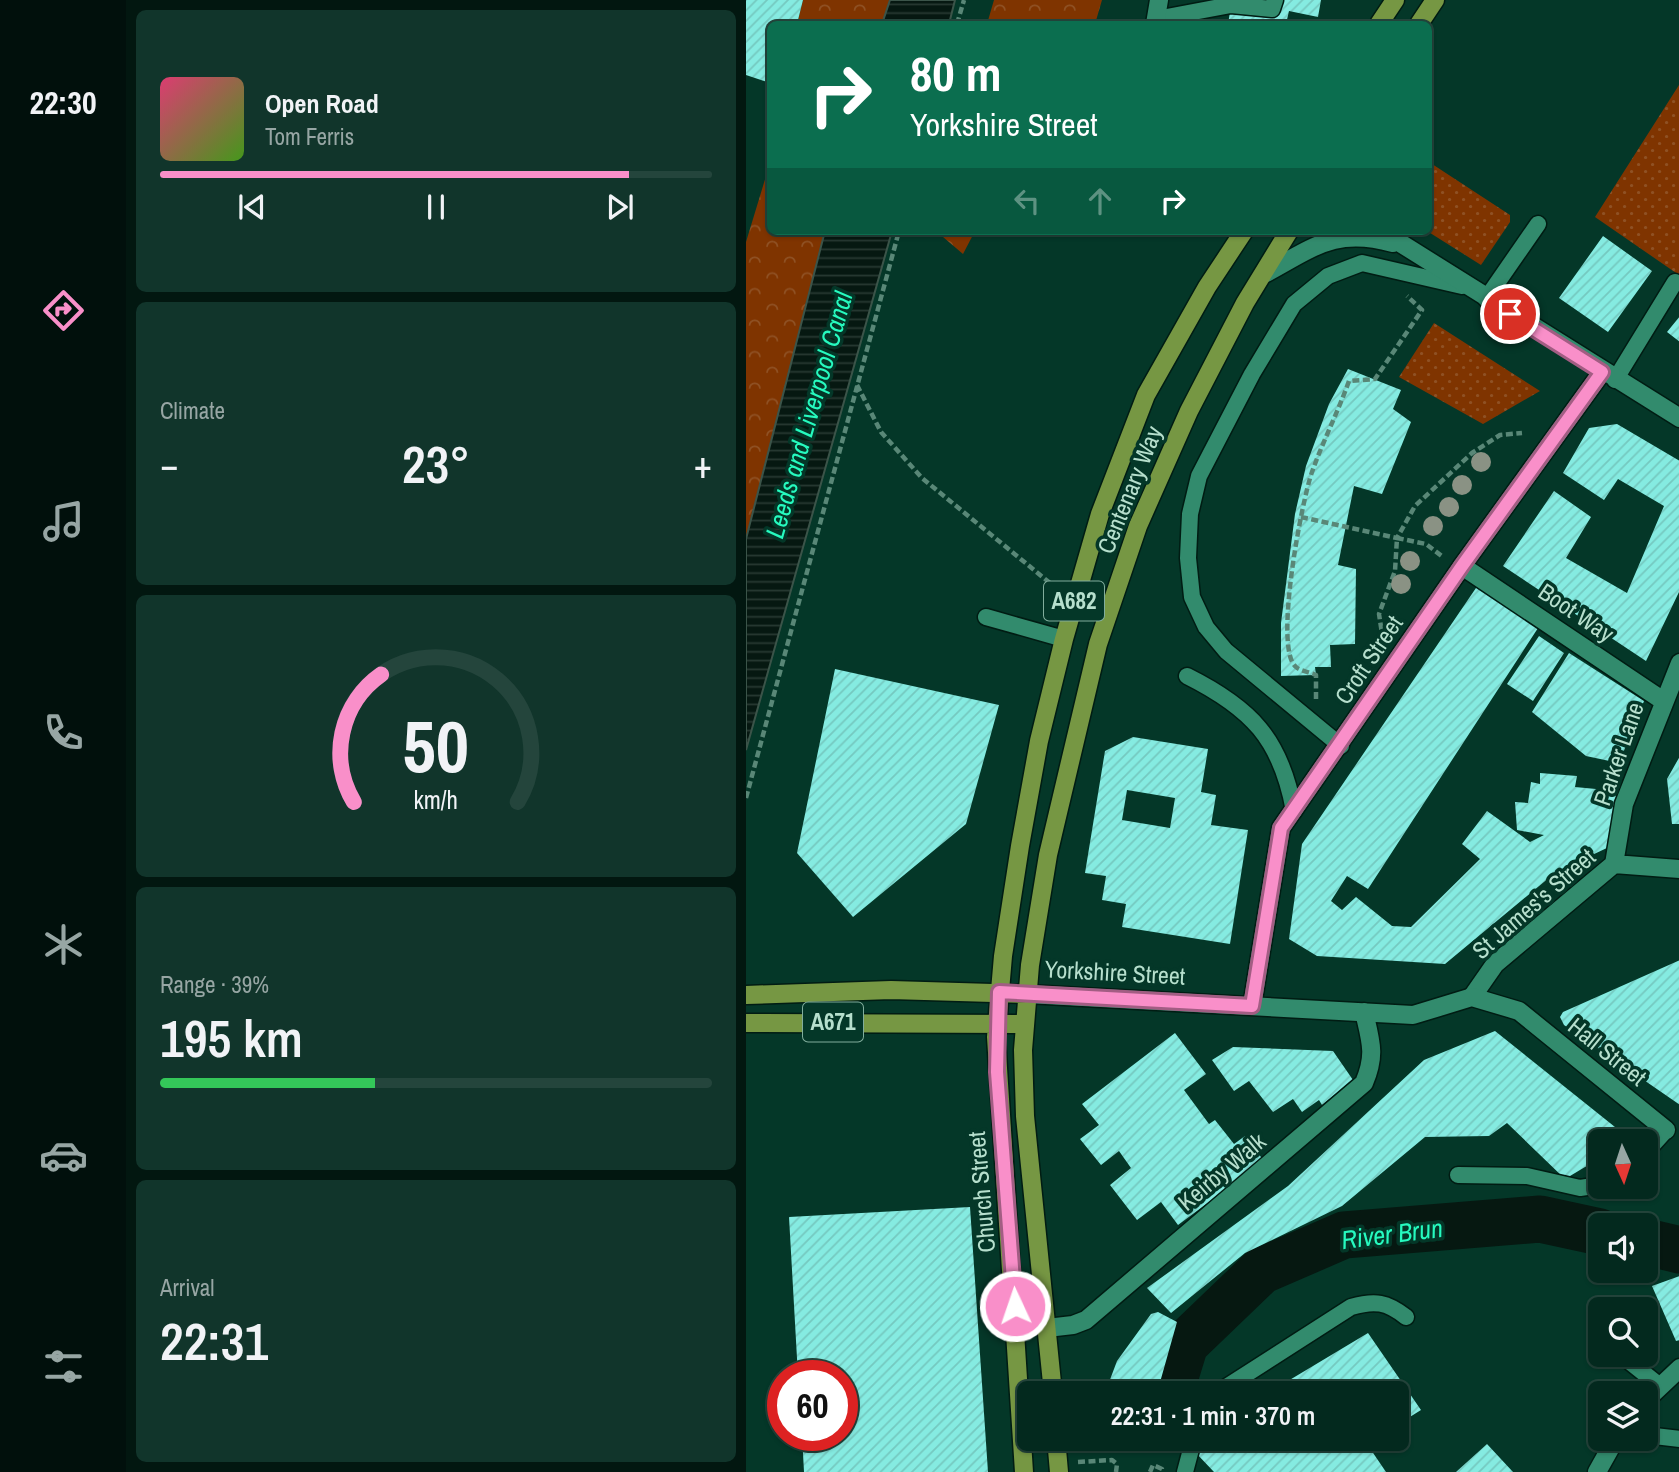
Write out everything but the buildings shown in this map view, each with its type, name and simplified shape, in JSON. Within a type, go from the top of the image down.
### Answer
[{"type":"main road","points":[[1381,21],[1395,0]]},
{"type":"main road","points":[[1421,21],[1435,0]]},
{"type":"main road","name":"Centenary Way","points":[[999,992],[1034,767],[1073,602],[1100,514],[1146,396],[1207,287],[1241,235]]},
{"type":"main road","name":"Centenary Way","points":[[1027,994],[1048,855],[1098,644],[1138,526],[1189,411],[1245,303],[1266,273],[1287,235]]},
{"type":"main road","name":"Yorkshire Street","points":[[746,995],[891,990],[1027,994]]},
{"type":"main road","name":"Church Street","points":[[999,992],[997,1072],[1024,1472]]},
{"type":"main road","name":"Church Street","points":[[1027,994],[1024,1024],[1025,1116],[1052,1381]]},
{"type":"main road","name":"A671","points":[[746,1023],[1024,1024]]},
{"type":"street","points":[[1157,21],[1159,0]]},
{"type":"street","points":[[1266,273],[1328,240],[1364,235],[1410,248]]},
{"type":"street","points":[[1388,235],[1679,418]]},
{"type":"street","name":"Croft Street","points":[[1252,1006],[1281,828],[1341,746],[1462,566],[1609,376]]},
{"type":"street","name":"Boot Way","points":[[1462,566],[1662,700]]},
{"type":"street","name":"Parker Lane","points":[[1614,864],[1624,804],[1662,700],[1679,663]]},
{"type":"street","name":"St James's Street","points":[[1472,997],[1495,964],[1614,864],[1679,869]]},
{"type":"street","name":"Yorkshire Street","points":[[1027,994],[1413,1015],[1472,997]]},
{"type":"street","name":"Hall Street","points":[[1472,997],[1519,1012],[1666,1130]]},
{"type":"street","name":"Keirby Walk","points":[[1047,1328],[1073,1325],[1086,1320],[1364,1083],[1372,1063],[1372,1043],[1364,1012]]},
{"type":"street","points":[[1660,1386],[1679,1368]]},
{"type":"street","points":[[1596,1472],[1608,1451]]},
{"type":"lane","points":[[1165,21],[1231,5],[1272,9],[1275,0]]},
{"type":"lane","points":[[1486,299],[1538,225]]},
{"type":"lane","points":[[1341,746],[1226,651],[1206,627],[1192,597],[1188,558],[1190,514],[1199,476],[1252,374],[1294,304],[1328,276],[1362,263],[1468,287]]},
{"type":"lane","points":[[1609,376],[1675,282]]},
{"type":"lane","points":[[986,617],[1064,639]]},
{"type":"lane","points":[[1187,676],[1219,692],[1257,722],[1274,745],[1288,776],[1294,811]]},
{"type":"lane","points":[[1658,1139],[1666,1130]]},
{"type":"lane","points":[[1458,1175],[1527,1176],[1580,1188],[1588,1187]]},
{"type":"lane","points":[[1236,1381],[1351,1307],[1370,1302],[1388,1303],[1406,1317]]},
{"type":"lane","points":[[1636,1367],[1660,1386]]},
{"type":"lane","points":[[1658,1436],[1679,1439]]},
{"type":"lane","points":[[1185,1472],[1191,1451]]},
{"type":"path","points":[[959,21],[964,0]]},
{"type":"path","points":[[746,798],[898,235]]},
{"type":"path","points":[[1316,675],[1296,667],[1287,654],[1292,571],[1301,517],[1312,471],[1349,381],[1375,379],[1422,310],[1406,295],[1410,272]]},
{"type":"path","points":[[856,384],[881,432],[922,478],[1073,602]]},
{"type":"path","points":[[1383,640],[1379,614],[1395,571],[1397,538],[1415,506],[1472,453],[1500,435],[1522,433]]},
{"type":"path","points":[[1301,517],[1415,540],[1462,566]]},
{"type":"path","points":[[1059,1467],[1112,1460],[1117,1465],[1116,1472]]},
{"type":"path","points":[[1150,1472],[1153,1465],[1162,1469],[1162,1472]]},
{"type":"green space","points":[[803,0],[890,0],[883,21],[798,21]]},
{"type":"green space","points":[[994,0],[1102,0],[1096,21],[988,21]]},
{"type":"green space","points":[[1679,85],[1679,275],[1595,217]]},
{"type":"green space","points":[[1432,164],[1510,215],[1510,222],[1481,265],[1432,234]]},
{"type":"green space","points":[[767,173],[767,235],[824,235],[746,539],[746,242]]},
{"type":"green space","points":[[941,235],[973,235],[963,254]]},
{"type":"green space","points":[[1434,323],[1540,391],[1483,424],[1399,377]]},
{"type":"water","points":[[890,0],[955,0],[950,21],[883,21]]},
{"type":"water","name":"Leeds and Liverpool Canal","points":[[824,235],[891,235],[746,750],[746,539]]},
{"type":"waterway","name":"River Brun","points":[[1174,1381],[1185,1344],[1261,1271],[1344,1235],[1540,1219],[1588,1229]]},
{"type":"waterway","name":"River Brun","points":[[1658,1245],[1680,1250]]},
{"type":"route","points":[[1015,1306],[997,1072],[999,992],[1252,1006],[1281,828],[1341,746],[1462,566],[1602,372],[1510,314]]}]
